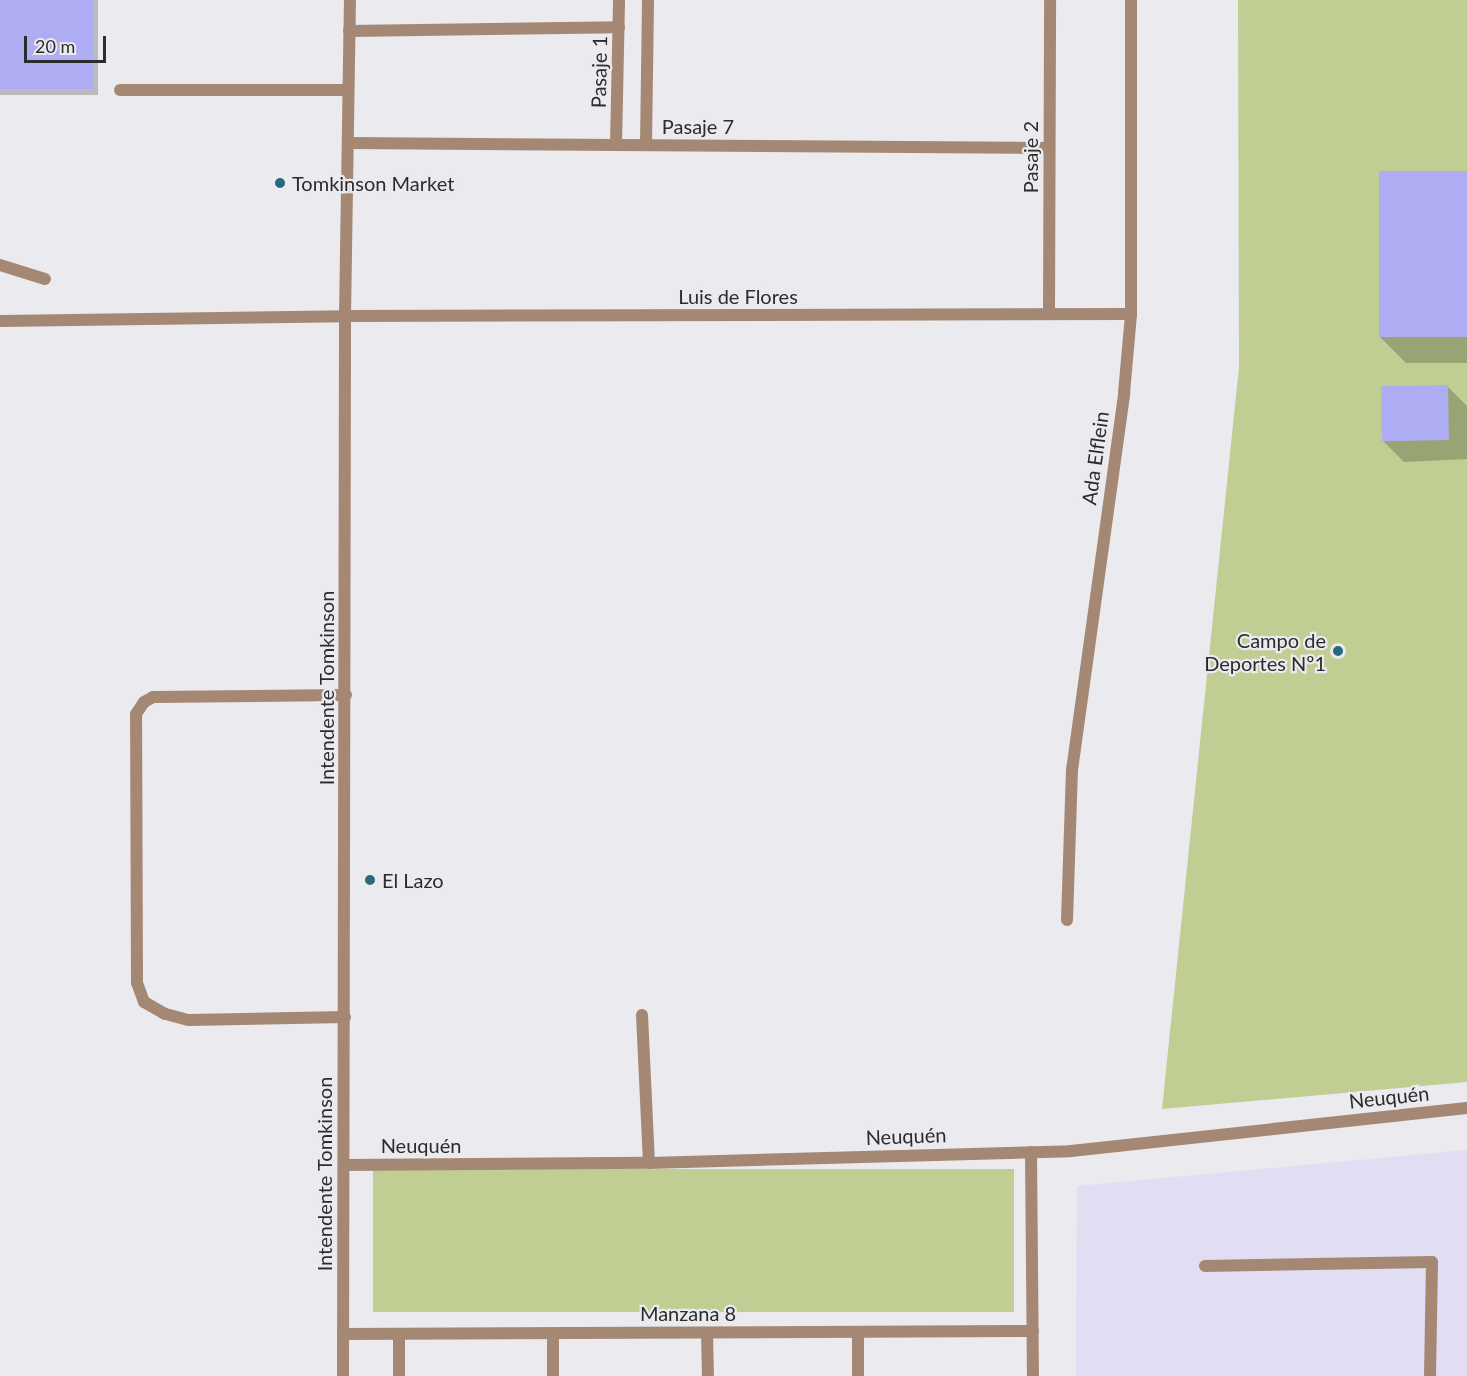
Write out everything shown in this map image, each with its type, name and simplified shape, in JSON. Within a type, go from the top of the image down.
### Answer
[{"type":"street","name":"Intendente Tomkinson","points":[[343,1376],[345,316],[350,0]]},
{"type":"street","name":"Pasaje 1","points":[[616,145],[619,0]]},
{"type":"street","points":[[646,145],[648,0]]},
{"type":"street","name":"Pasaje 2","points":[[1049,314],[1050,0]]},
{"type":"street","name":"Ada Elflein","points":[[1067,920],[1072,770],[1124,393],[1131,314],[1131,0]]},
{"type":"street","points":[[349,31],[619,27]]},
{"type":"street","points":[[120,90],[348,90]]},
{"type":"street","name":"Pasaje 7","points":[[348,143],[1049,148]]},
{"type":"street","points":[[0,265],[45,279]]},
{"type":"street","name":"Luis de Flores","points":[[0,321],[345,316],[1131,314]]},
{"type":"street","points":[[345,1017],[188,1020],[165,1014],[144,1002],[137,983],[136,714],[144,702],[153,697],[346,695]]},
{"type":"street","points":[[642,1015],[649,1163]]},
{"type":"street","name":"Neuquén","points":[[344,1165],[649,1163],[1071,1151],[1467,1108]]},
{"type":"street","points":[[1031,1152],[1033,1376]]},
{"type":"street","points":[[1205,1266],[1432,1262],[1430,1376]]},
{"type":"street","name":"Manzana 8","points":[[343,1334],[1033,1331]]},
{"type":"street","points":[[858,1332],[858,1376]]},
{"type":"street","points":[[553,1333],[553,1376]]},
{"type":"street","points":[[707,1333],[708,1376]]},
{"type":"street","points":[[399,1334],[399,1376]]},
{"type":"shaded area","points":[[1467,1150],[1467,1376],[1076,1376],[1077,1186]]},
{"type":"green space","name":"Campo de Deportes Nº1","points":[[1238,0],[1467,0],[1467,1082],[1162,1109],[1239,367]]},
{"type":"green space","points":[[373,1169],[1014,1169],[1014,1312],[373,1312]]},
{"type":"building","points":[[0,0],[93,0],[93,89],[0,89]]},
{"type":"building","points":[[1379,171],[1467,171],[1467,337],[1379,337]]},
{"type":"building","points":[[1448,385],[1449,440],[1382,441],[1381,386]]},
{"type":"place","name":"Tomkinson Market","points":[[280,183]]},
{"type":"place","name":"Campo de Deportes Nº1","points":[[1338,651]]},
{"type":"place","name":"El Lazo","points":[[370,880]]}]
